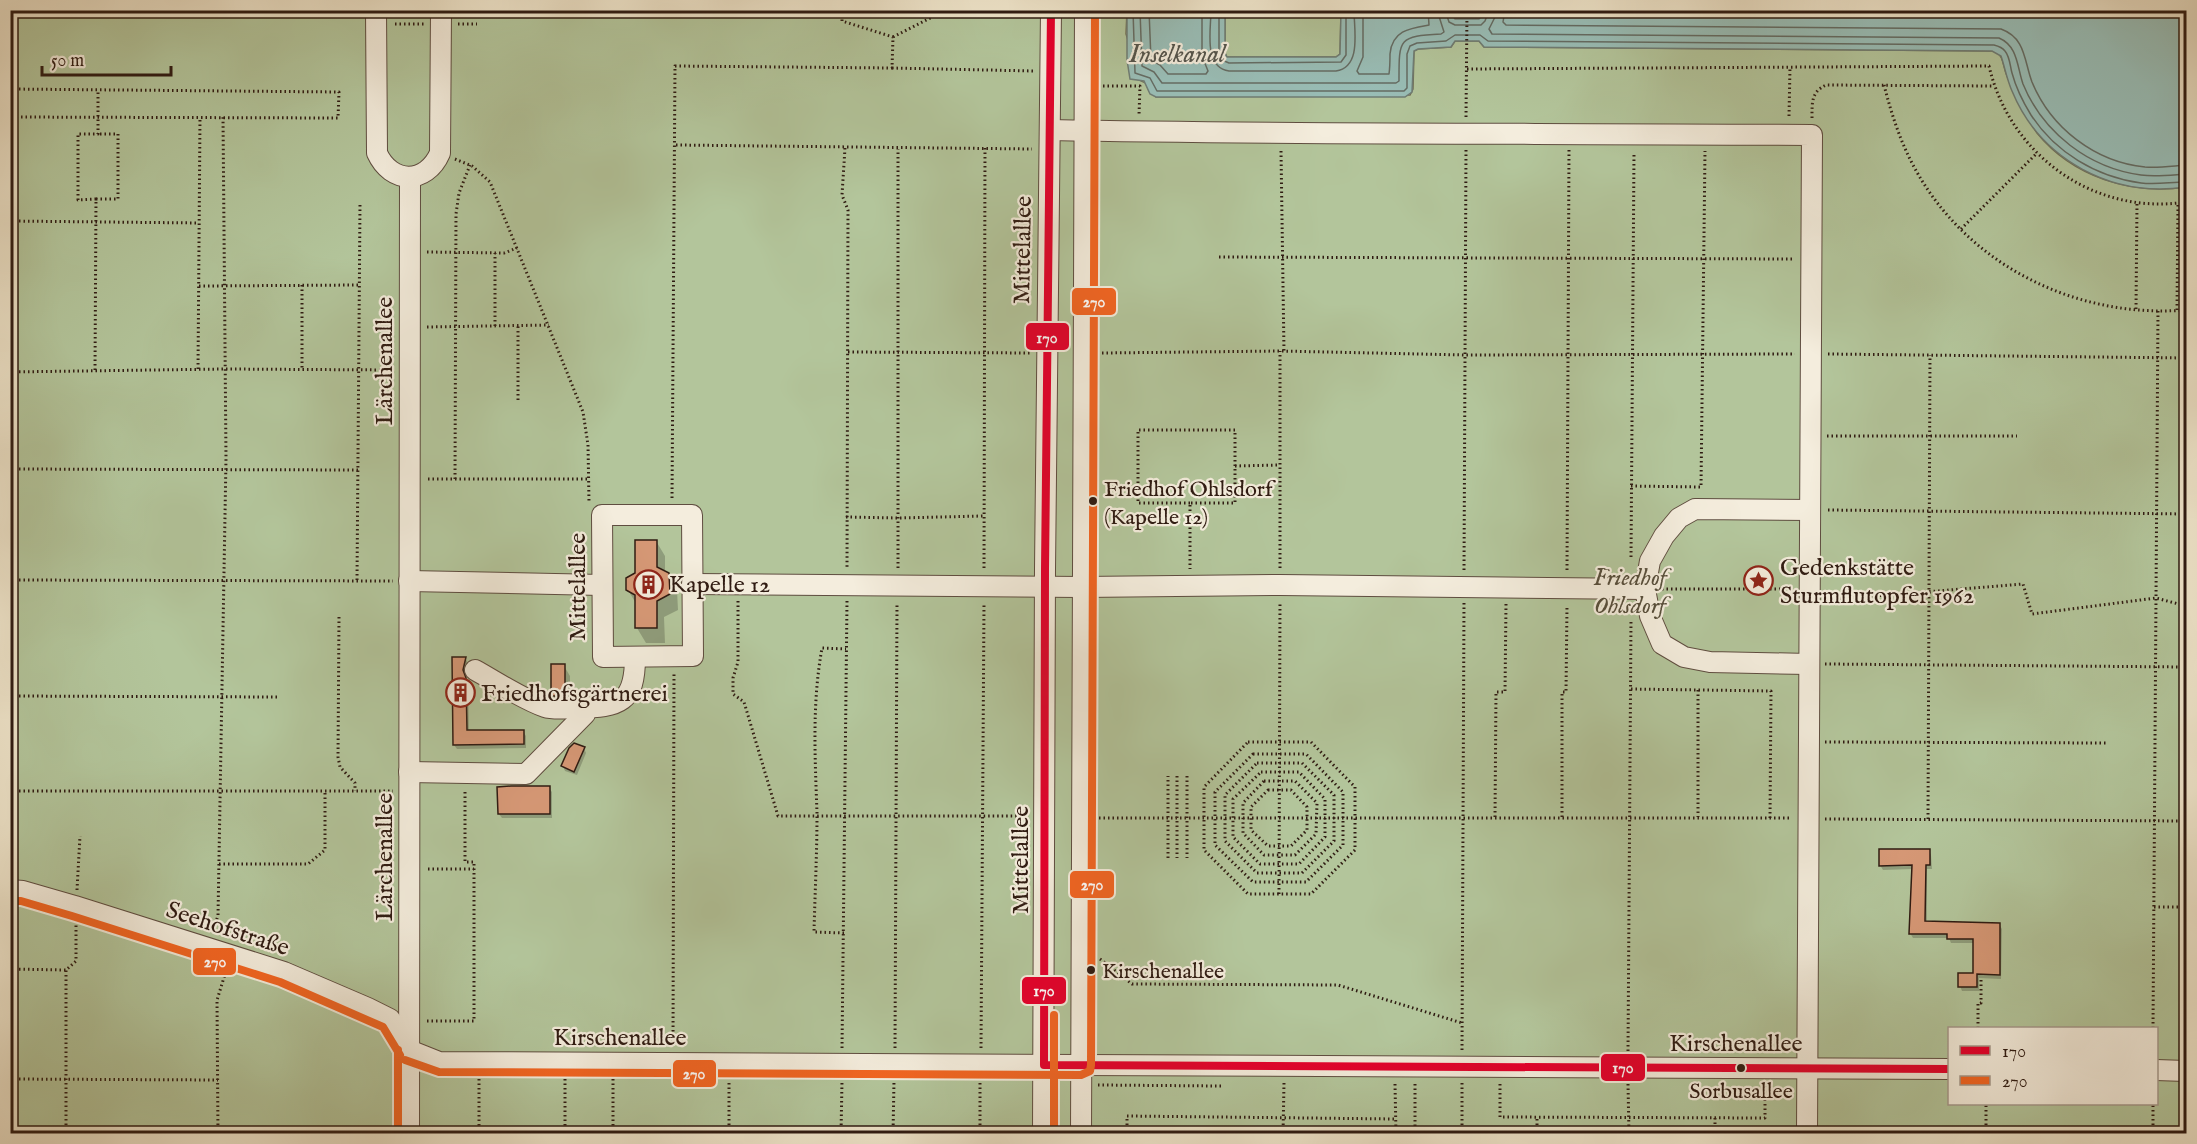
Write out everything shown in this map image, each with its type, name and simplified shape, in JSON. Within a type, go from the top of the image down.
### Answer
[{"type":"street","points":[[376,10],[376,147],[381,162],[386,168],[399,176],[410,177],[431,168],[440,153],[441,10]]},
{"type":"street","name":"Mittelallee","points":[[1043,1134],[1045,586],[1051,10]]},
{"type":"street","points":[[1081,1134],[1085,10]]},
{"type":"street","points":[[1049,140],[1084,131],[1281,134],[1812,135],[1807,1134]]},
{"type":"street","name":"Lärchenallee","points":[[409,1134],[410,177]]},
{"type":"street","points":[[1809,664],[1710,662],[1684,657],[1662,644],[1650,616],[1645,589],[1650,561],[1664,536],[1679,518],[1695,509],[1810,510]]},
{"type":"street","name":"Mittelallee","points":[[602,515],[672,515],[692,515],[693,656],[603,657],[602,515]]},
{"type":"street","points":[[409,581],[602,585]]},
{"type":"street","points":[[692,584],[1082,587],[1280,585],[1645,589]]},
{"type":"street","points":[[475,670],[547,708],[602,708],[615,704],[625,697],[632,687],[635,657]]},
{"type":"street","points":[[409,781],[465,773],[526,774],[585,714],[586,708]]},
{"type":"street","name":"Seehofstraße","points":[[10,890],[23,891],[75,906],[284,972],[390,1019],[409,1050]]},
{"type":"street","name":"Kirschenallee","points":[[409,1050],[439,1062],[1284,1066],[1395,1076],[1767,1079],[1807,1069],[1948,1070]]},
{"type":"street","points":[[2158,1070],[2187,1071]]},
{"type":"path","points":[[842,10],[842,21],[893,37],[946,10]]},
{"type":"path","points":[[1462,1134],[1467,10]]},
{"type":"path","points":[[892,68],[893,37]]},
{"type":"path","points":[[672,515],[675,66],[1050,71]]},
{"type":"path","points":[[1467,69],[1989,66],[1994,86],[2013,124],[2036,154],[2058,172],[2086,188],[2117,199],[2137,203],[2187,202]]},
{"type":"path","points":[[1789,135],[1790,67]]},
{"type":"path","points":[[1812,135],[1812,99],[1819,88],[1830,85],[1994,86]]},
{"type":"path","points":[[1884,85],[1896,127],[1912,164],[1932,195],[1961,229],[2000,262],[2041,286],[2088,302],[2136,309],[2187,310]]},
{"type":"path","points":[[1102,86],[1140,86],[1139,132]]},
{"type":"path","points":[[10,89],[339,92],[338,118],[10,117]]},
{"type":"path","points":[[98,90],[98,134]]},
{"type":"path","points":[[198,369],[200,117]]},
{"type":"path","points":[[206,948],[218,916],[226,470],[223,117]]},
{"type":"path","points":[[78,134],[118,135],[118,199],[96,199],[78,200],[78,134]]},
{"type":"path","points":[[1280,894],[1281,134]]},
{"type":"path","points":[[1562,817],[1562,692],[1566,692],[1569,134]]},
{"type":"path","points":[[1631,559],[1634,134]]},
{"type":"path","points":[[1631,486],[1701,487],[1705,135]]},
{"type":"path","points":[[675,145],[898,149],[985,148],[1049,140]]},
{"type":"path","points":[[841,1134],[847,585],[848,210],[842,195],[845,148]]},
{"type":"path","points":[[980,1134],[985,148]]},
{"type":"path","points":[[893,1134],[898,816],[898,149]]},
{"type":"path","points":[[440,153],[470,165],[490,182],[583,412],[588,445],[588,501],[602,515]]},
{"type":"path","points":[[1961,229],[2036,154]]},
{"type":"path","points":[[455,479],[458,204],[459,193],[470,165]]},
{"type":"path","points":[[95,371],[96,199]]},
{"type":"path","points":[[2136,309],[2137,203]]},
{"type":"path","points":[[2177,310],[2178,203]]},
{"type":"path","points":[[357,580],[360,204]]},
{"type":"path","points":[[10,221],[199,223]]},
{"type":"path","points":[[410,252],[504,253],[517,248]]},
{"type":"path","points":[[495,253],[495,326]]},
{"type":"path","points":[[1219,257],[1811,259]]},
{"type":"path","points":[[302,285],[302,369]]},
{"type":"path","points":[[199,286],[360,285]]},
{"type":"path","points":[[2153,1027],[2158,310]]},
{"type":"path","points":[[518,326],[518,400]]},
{"type":"path","points":[[410,327],[549,326]]},
{"type":"path","points":[[847,352],[985,354],[1047,352]]},
{"type":"path","points":[[1083,353],[1810,354],[2187,358]]},
{"type":"path","points":[[1928,819],[1930,355]]},
{"type":"path","points":[[10,372],[198,369],[410,370]]},
{"type":"path","points":[[1138,430],[1234,430],[1234,502],[1190,502],[1138,502],[1138,430]]},
{"type":"path","points":[[1810,435],[2017,436]]},
{"type":"path","points":[[1234,466],[1280,465]]},
{"type":"path","points":[[10,469],[358,470]]},
{"type":"path","points":[[410,479],[588,479]]},
{"type":"path","points":[[1190,502],[1190,586]]},
{"type":"path","points":[[1810,510],[2187,514]]},
{"type":"path","points":[[846,517],[983,516]]},
{"type":"path","points":[[10,580],[409,581]]},
{"type":"path","points":[[738,584],[738,662],[733,678],[733,694],[744,702],[778,816],[1045,816]]},
{"type":"path","points":[[1809,601],[2024,584],[2032,614],[2156,598],[2187,606]]},
{"type":"path","points":[[1495,817],[1496,692],[1505,692],[1506,587]]},
{"type":"path","points":[[1645,589],[1782,589]]},
{"type":"path","points":[[1629,1134],[1631,614]]},
{"type":"path","points":[[339,617],[338,757],[340,767],[355,783],[355,791]]},
{"type":"path","points":[[844,933],[814,932],[817,816],[814,731],[816,679],[822,648],[846,648]]},
{"type":"path","points":[[674,656],[674,1063]]},
{"type":"path","points":[[1809,664],[2187,667]]},
{"type":"path","points":[[1631,689],[1771,691],[1770,818]]},
{"type":"path","points":[[1698,690],[1698,818]]},
{"type":"path","points":[[10,696],[277,698]]},
{"type":"path","points":[[1248,742],[1311,742],[1355,787],[1355,850],[1311,894],[1248,894],[1204,850],[1204,818],[1204,787],[1248,742]]},
{"type":"path","points":[[1809,742],[2107,743]]},
{"type":"path","points":[[1253,754],[1306,754],[1344,792],[1344,845],[1306,882],[1253,882],[1215,845],[1215,818],[1215,792],[1253,754]]},
{"type":"path","points":[[1257,763],[1302,763],[1334,795],[1334,841],[1302,873],[1257,873],[1225,841],[1225,818],[1225,795],[1257,763]]},
{"type":"path","points":[[1261,772],[1280,772],[1299,772],[1325,799],[1325,837],[1299,864],[1260,864],[1233,837],[1233,799],[1261,772]]},
{"type":"path","points":[[465,773],[465,869]]},
{"type":"path","points":[[1168,777],[1168,858]]},
{"type":"path","points":[[1177,777],[1177,858]]},
{"type":"path","points":[[1187,777],[1187,858]]},
{"type":"path","points":[[10,791],[355,791],[409,781]]},
{"type":"path","points":[[1264,781],[1295,781],[1317,803],[1316,834],[1295,855],[1264,855],[1243,833],[1243,818],[1243,803],[1264,781]]},
{"type":"path","points":[[1268,790],[1291,790],[1307,807],[1307,830],[1291,846],[1268,846],[1251,830],[1251,818],[1251,807],[1268,790]]},
{"type":"path","points":[[219,864],[308,864],[325,850],[325,791]]},
{"type":"path","points":[[1082,818],[1562,817],[2187,821]]},
{"type":"path","points":[[10,969],[66,970],[76,961],[75,906],[80,836]]},
{"type":"path","points":[[409,1021],[474,1021],[474,862],[465,862]]},
{"type":"path","points":[[409,868],[474,869]]},
{"type":"path","points":[[2154,907],[2187,907]]},
{"type":"path","points":[[218,1134],[217,1000],[231,955]]},
{"type":"path","points":[[1081,956],[1096,956],[1132,984],[1338,985],[1462,1023]]},
{"type":"path","points":[[66,970],[66,1134]]},
{"type":"path","points":[[1978,1027],[1981,979]]},
{"type":"path","points":[[478,1062],[478,1134]]},
{"type":"path","points":[[565,1062],[565,1134]]},
{"type":"path","points":[[614,1062],[614,1134]]},
{"type":"path","points":[[729,1063],[729,1134]]},
{"type":"path","points":[[1283,1134],[1284,1066]]},
{"type":"path","points":[[1395,1076],[1395,1134]]},
{"type":"path","points":[[1384,1086],[1395,1076],[1415,1076],[1415,1134]]},
{"type":"path","points":[[1462,1076],[1472,1086]]},
{"type":"path","points":[[1501,1076],[1500,1117],[1765,1118],[1767,1079]]},
{"type":"path","points":[[1491,1086],[1501,1076]]},
{"type":"path","points":[[1617,1086],[1628,1077]]},
{"type":"path","points":[[10,1079],[218,1080]]},
{"type":"path","points":[[1081,1085],[1224,1086]]},
{"type":"path","points":[[1986,1105],[1986,1134]]},
{"type":"path","points":[[2153,1105],[2153,1134]]},
{"type":"path","points":[[1127,1134],[1127,1116],[1395,1119]]},
{"type":"path","points":[[1537,1117],[1537,1134]]},
{"type":"path","points":[[1715,1118],[1715,1134]]},
{"type":"green space","name":"Friedhof Ohlsdorf","points":[[10,11],[1127,11],[1126,34],[1141,81],[1146,83],[1149,91],[1156,97],[1410,95],[1413,89],[1414,51],[1451,47],[1455,41],[1479,41],[1484,47],[1996,51],[2001,56],[2009,80],[2037,133],[2068,161],[2085,172],[2124,185],[2165,189],[2186,187],[2186,1133],[11,1133]]},
{"type":"green space","points":[[1225,11],[1341,11],[1340,54],[1336,57],[1227,57],[1225,53]]},
{"type":"green space","points":[[1426,11],[1997,11],[1482,13],[1479,19],[1455,19],[1450,12]]},
{"type":"water","name":"Inselkanal","points":[[1127,11],[1225,11],[1225,53],[1227,57],[1336,57],[1340,54],[1341,11],[1450,12],[1455,19],[1479,19],[1484,12],[2186,11],[2186,187],[2159,189],[2107,180],[2082,169],[2061,155],[2041,137],[2025,116],[2010,87],[2001,56],[1992,51],[1484,47],[1479,41],[1455,41],[1451,47],[1414,51],[1412,92],[1405,97],[1156,97],[1150,94],[1144,81],[1130,79],[1127,60]]},
{"type":"building","name":"Kapelle 12","points":[[635,540],[657,540],[657,567],[669,573],[670,594],[657,601],[657,628],[635,628],[635,595],[626,590],[626,578],[635,573]]},
{"type":"building","name":"Friedhofsgärtnerei","points":[[452,657],[466,657],[463,670],[466,678],[467,730],[524,730],[524,744],[453,745]]},
{"type":"building","points":[[551,664],[565,664],[565,696],[551,696]]},
{"type":"building","points":[[574,743],[585,747],[574,772],[561,766],[569,748]]},
{"type":"building","points":[[550,786],[550,814],[498,814],[497,787]]},
{"type":"building","points":[[1879,849],[1930,849],[1930,865],[1926,865],[1925,921],[2000,923],[2000,975],[1977,974],[1977,987],[1958,987],[1958,973],[1973,973],[1973,939],[1947,939],[1947,934],[1909,934],[1912,865],[1879,866]]},
{"type":"transit line","name":"170","points":[[1051,10],[1045,569],[1044,1065],[1948,1069]]},
{"type":"transit line","name":"270","points":[[405,1060],[439,1072],[1081,1075],[1090,1071],[1095,10]]},
{"type":"transit line","name":"270","points":[[10,901],[21,901],[72,916],[280,982],[383,1027],[400,1055]]},
{"type":"transit line","name":"270","points":[[1054,1015],[1054,1134]]},
{"type":"transit line","name":"270","points":[[398,1050],[398,1134]]},
{"type":"place","name":"Friedhof Ohlsdorf (Kapelle 12)","points":[[1093,501]]},
{"type":"place","name":"Gedenkstätte Sturmflutopfer 1962","points":[[1759,581]]},
{"type":"place","name":"Kapelle 12","points":[[648,584]]},
{"type":"place","name":"Friedhofsgärtnerei","points":[[460,693]]},
{"type":"place","name":"Kirschenallee","points":[[1091,970]]},
{"type":"place","name":"Sorbusallee","points":[[1741,1068]]}]
